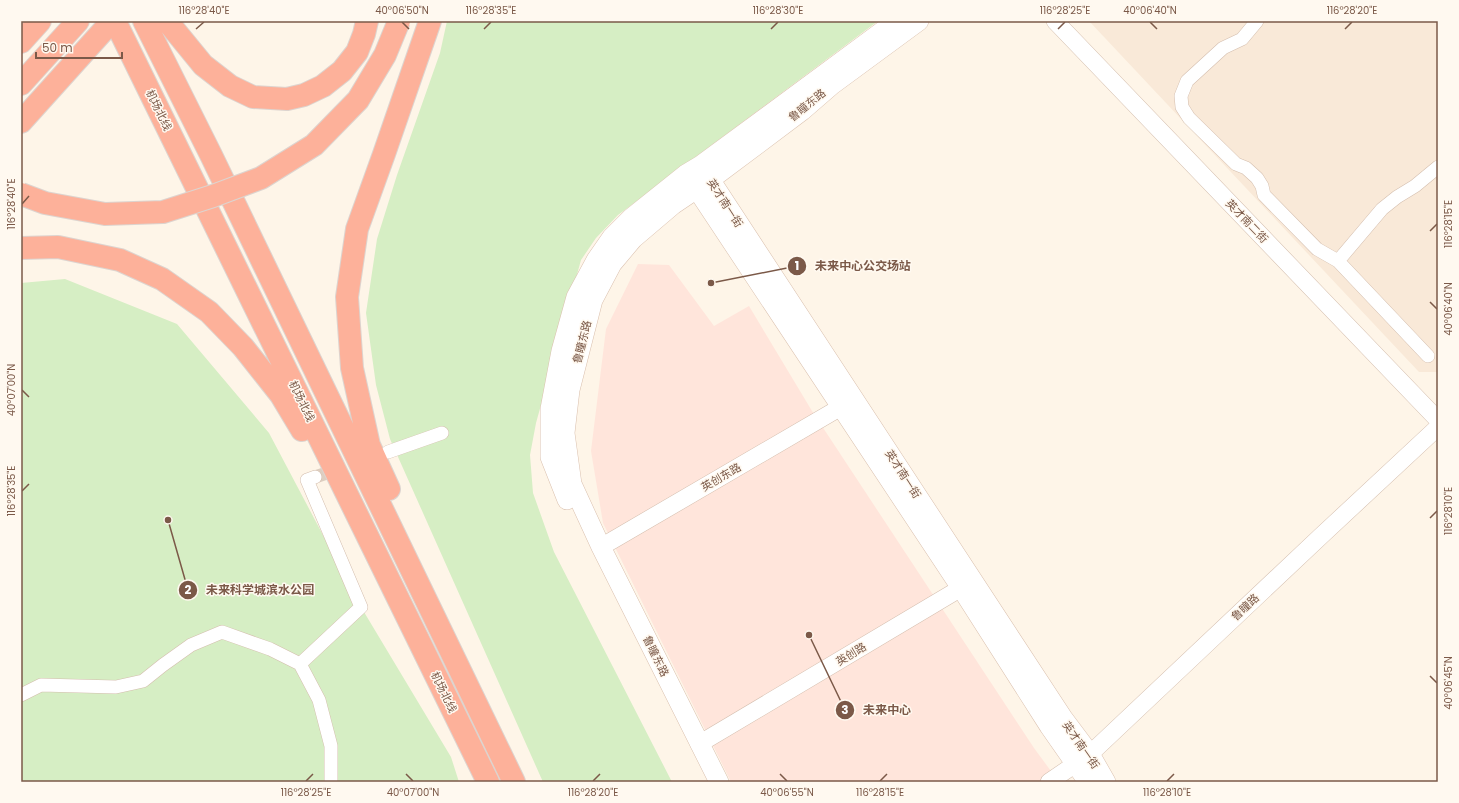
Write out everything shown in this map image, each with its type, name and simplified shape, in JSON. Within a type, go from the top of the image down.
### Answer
[{"type":"highway","points":[[21,42],[40,21]]},
{"type":"highway","points":[[21,84],[78,21]]},
{"type":"highway","points":[[21,122],[114,21]]},
{"type":"highway","name":"机场北线","points":[[114,21],[188,167],[488,782]]},
{"type":"highway","points":[[144,21],[217,151],[378,448]]},
{"type":"highway","points":[[161,21],[217,151],[514,782]]},
{"type":"highway","points":[[167,21],[203,65],[230,86],[253,97],[287,99],[304,95],[323,86],[342,71],[357,52],[367,21]]},
{"type":"highway","points":[[21,194],[45,203],[106,214],[163,212],[214,196],[261,178],[314,145],[358,100],[385,55],[399,21]]},
{"type":"highway","points":[[430,21],[357,229],[347,297],[352,368],[378,448],[417,553],[485,721]]},
{"type":"highway","points":[[21,248],[58,247],[120,260],[162,279],[209,312],[243,347],[281,395],[372,545]]},
{"type":"main road","name":"鲁瞳东路","points":[[719,782],[572,484],[565,433],[570,390],[593,300],[612,264],[633,239],[673,205],[698,177],[896,21]]},
{"type":"main road","name":"鲁瞳东路","points":[[706,782],[569,505],[550,457],[550,408],[561,351],[576,297],[596,260],[612,237],[632,218],[802,111],[832,85],[919,21]]},
{"type":"main road","name":"英才南一街","points":[[698,177],[841,407],[961,588],[1049,726],[1106,782]]},
{"type":"main road","name":"英才南一街","points":[[698,177],[1063,718],[1083,759],[1088,782]]},
{"type":"street","name":"英才南二街","points":[[1055,21],[1438,420]]},
{"type":"street","points":[[1257,21],[1242,39],[1223,48],[1187,81],[1182,96],[1182,107],[1189,118],[1236,164],[1246,168],[1257,178],[1262,186],[1264,195],[1317,249],[1338,261],[1428,356]]},
{"type":"street","points":[[1338,261],[1382,209],[1396,197],[1415,186],[1438,167]]},
{"type":"street","name":"英创东路","points":[[602,547],[841,407]]},
{"type":"street","name":"鲁瞳路","points":[[1049,782],[1083,759],[1438,427]]},
{"type":"street","points":[[378,448],[442,433]]},
{"type":"street","points":[[300,664],[361,607],[307,480],[314,477]]},
{"type":"street","name":"英创路","points":[[699,744],[961,588]]},
{"type":"street","points":[[21,696],[41,685],[116,687],[143,681],[191,645],[222,632],[270,649],[300,664],[319,700],[331,746],[331,782]]},
{"type":"shaded area","points":[[1089,21],[1438,21],[1438,372],[1419,372]]},
{"type":"shaded area","points":[[638,264],[669,265],[714,326],[749,306],[812,411],[1034,748],[1059,782],[731,782],[603,523],[591,451],[606,329]]},
{"type":"green space","points":[[447,21],[878,21],[618,215],[596,238],[581,260],[536,423],[530,455],[533,493],[554,552],[672,782],[543,782],[390,439],[376,385],[366,313],[377,239],[397,175],[440,53]]},
{"type":"green space","points":[[65,279],[177,324],[269,433],[361,607],[451,757],[459,782],[21,782],[21,283]]},
{"type":"tunnel","points":[[315,477],[365,460]]},
{"type":"place","name":"未来中心公交场站","points":[[711,283]]},
{"type":"place","name":"未来科学城滨水公园","points":[[168,520]]},
{"type":"place","name":"未来中心","points":[[809,635]]}]
